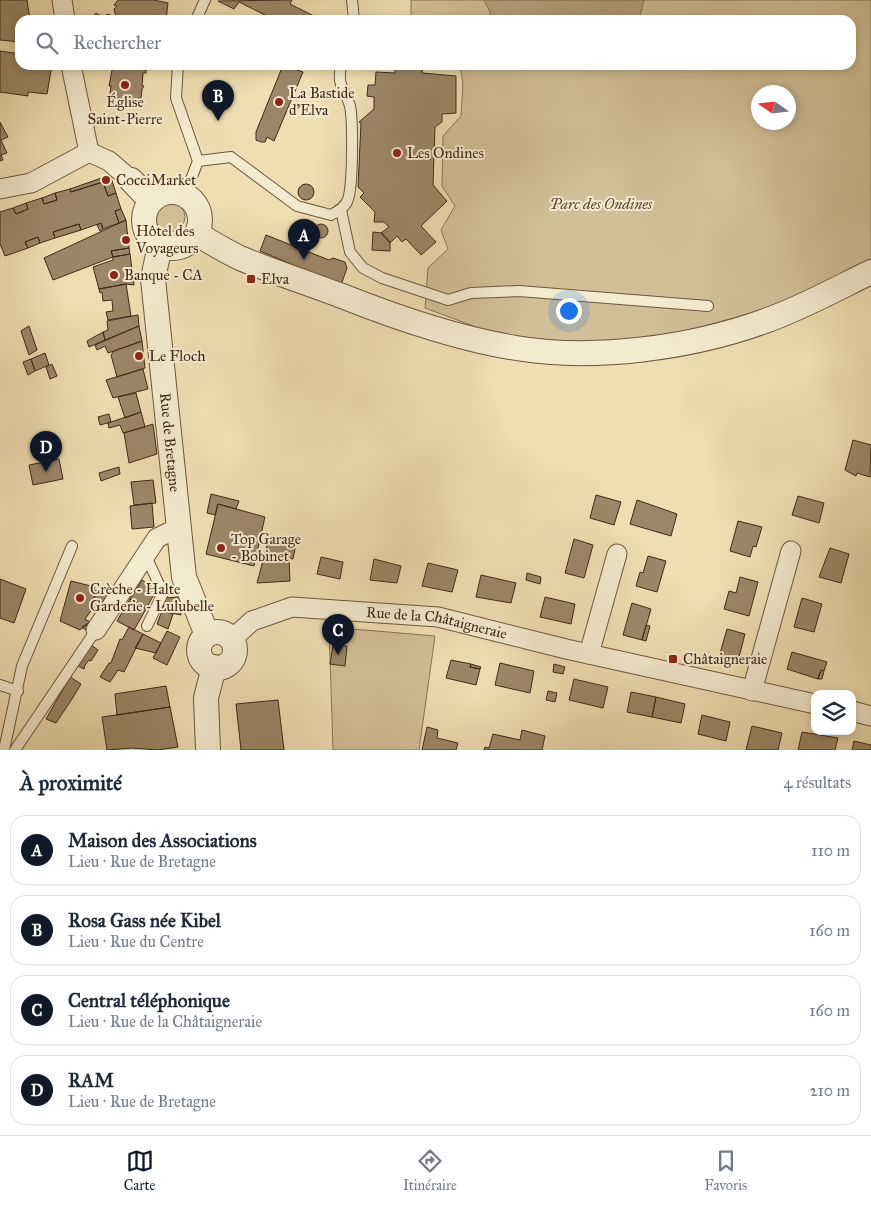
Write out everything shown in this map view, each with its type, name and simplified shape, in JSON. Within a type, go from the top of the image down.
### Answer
[{"type":"street","points":[[62,0],[64,15]]},
{"type":"street","points":[[72,70],[89,152]]},
{"type":"street","points":[[0,189],[31,182],[89,152],[109,160],[151,201]]},
{"type":"street","points":[[167,192],[185,194],[192,200],[200,216],[197,234],[184,245],[168,248],[160,245],[147,233],[144,225],[144,216],[151,201],[167,192]]},
{"type":"street","points":[[197,234],[238,257],[381,311],[480,340],[516,348],[558,352],[600,352],[660,347],[721,334],[764,322],[801,307],[871,272]]},
{"type":"street","name":"Rue de Bretagne","points":[[160,245],[153,279],[178,528],[184,577],[207,634]]},
{"type":"street","points":[[96,630],[157,538],[178,528]]},
{"type":"street","points":[[752,691],[786,576],[791,551]]},
{"type":"street","points":[[589,654],[617,554]]},
{"type":"street","name":"Rue de la Châtaigneraie","points":[[232,639],[252,621],[292,607],[438,617],[589,654],[811,703]]},
{"type":"street","points":[[223,632],[232,639],[235,651],[230,662],[220,667],[214,667],[203,661],[199,650],[207,634],[223,632]]},
{"type":"street","points":[[208,750],[206,698],[214,667]]},
{"type":"street","points":[[856,712],[871,716]]},
{"type":"lane","points":[[198,15],[205,0]]},
{"type":"lane","points":[[352,0],[354,15]]},
{"type":"lane","points":[[178,70],[176,98],[198,161],[185,194]]},
{"type":"lane","points":[[198,161],[231,157],[297,206],[331,215],[341,210],[348,200],[353,130],[350,105],[338,81],[340,70]]},
{"type":"lane","points":[[341,210],[350,252],[363,268],[382,278],[448,300],[471,293],[519,291],[708,306]]},
{"type":"lane","points":[[4,750],[28,649],[49,606],[72,546]]},
{"type":"lane","points":[[145,554],[163,593],[147,626]]},
{"type":"lane","points":[[15,750],[96,630]]},
{"type":"lane","points":[[0,685],[18,691]]},
{"type":"green space","name":"Parc des Ondines","points":[[411,0],[871,0],[871,262],[795,301],[650,341],[607,344],[503,337],[425,308],[428,268],[448,249],[441,230],[455,206],[442,186],[443,136],[461,116],[463,83],[461,70],[856,70],[856,15],[411,15]]},
{"type":"green space","points":[[170,202],[181,206],[185,217],[181,228],[170,232],[159,228],[155,217],[159,206]]},
{"type":"green space","points":[[329,627],[435,636],[419,750],[333,750]]},
{"type":"shaded area","points":[[484,0],[644,0],[640,15],[490,15]]},
{"type":"building","points":[[0,0],[27,0],[29,15],[15,15],[15,42],[0,40]]},
{"type":"building","points":[[118,0],[154,0],[168,3],[167,15],[116,15],[114,9],[117,6],[114,5]]},
{"type":"building","points":[[292,0],[290,4],[312,15],[265,15],[239,2],[234,9],[218,1]]},
{"type":"building","points":[[0,51],[15,53],[15,70],[51,70],[47,94],[28,92],[28,96],[0,92]]},
{"type":"building","name":"Église Saint-Pierre","points":[[112,70],[146,70],[146,73],[143,73],[142,86],[144,86],[141,98],[143,101],[107,97],[110,94],[111,86],[109,86]]},
{"type":"building","name":"La Bastide d'Elva","points":[[281,70],[303,72],[274,141],[267,137],[265,142],[256,140],[256,132]]},
{"type":"building","name":"Les Ondines","points":[[395,70],[422,70],[422,73],[456,76],[456,113],[442,114],[442,122],[435,127],[433,185],[447,201],[421,226],[436,242],[421,255],[406,239],[402,242],[397,236],[390,243],[381,233],[389,227],[384,222],[374,222],[375,212],[360,197],[364,193],[358,187],[361,123],[359,122],[374,109],[374,97],[367,96],[368,85],[375,85],[376,72],[395,73]]},
{"type":"building","points":[[0,122],[8,137],[1,140],[7,153],[1,155],[3,160],[0,161]]},
{"type":"building","points":[[110,175],[116,193],[108,196],[103,182],[71,192],[70,189]]},
{"type":"building","points":[[103,182],[108,196],[116,193],[121,209],[115,211],[119,223],[103,229],[101,223],[81,230],[79,224],[53,232],[55,238],[40,243],[38,237],[25,242],[28,248],[5,256],[0,244],[0,212],[13,208],[16,214],[28,209],[26,203],[42,198],[44,204],[57,200],[55,193],[70,189],[71,192]]},
{"type":"building","points":[[306,184],[312,186],[314,192],[312,198],[306,200],[300,198],[298,192],[300,186]]},
{"type":"building","points":[[55,193],[57,200],[44,204],[42,198]]},
{"type":"building","points":[[26,203],[28,209],[16,214],[13,208]]},
{"type":"building","points":[[121,209],[126,220],[119,223],[115,211]]},
{"type":"building","points":[[126,220],[129,248],[111,251],[113,257],[53,280],[44,258]]},
{"type":"building","points":[[101,223],[103,229],[100,231],[97,225]]},
{"type":"building","points":[[79,224],[81,230],[55,238],[53,232]]},
{"type":"building","points":[[321,224],[326,226],[328,231],[326,236],[321,238],[316,236],[314,231],[316,226]]},
{"type":"building","points":[[373,232],[382,233],[390,242],[390,251],[372,250]]},
{"type":"building","points":[[266,235],[329,260],[333,258],[345,262],[347,268],[341,285],[260,251]]},
{"type":"building","points":[[38,237],[40,243],[28,248],[25,242]]},
{"type":"building","points":[[129,248],[130,254],[113,257],[111,251]]},
{"type":"building","name":"Banque - CA","points":[[130,254],[134,285],[126,284],[99,289],[93,267],[113,260],[113,257]]},
{"type":"building","points":[[126,284],[131,316],[108,320],[106,312],[113,311],[112,300],[103,301],[102,292],[100,293],[99,289]]},
{"type":"building","points":[[138,315],[139,326],[105,340],[103,332],[108,330],[107,321]]},
{"type":"building","points":[[29,326],[37,350],[29,355],[21,331]]},
{"type":"building","points":[[139,326],[142,341],[108,353],[105,346],[97,350],[95,345]]},
{"type":"building","points":[[103,332],[105,340],[89,347],[87,341]]},
{"type":"building","points":[[142,341],[145,368],[117,377],[111,355],[114,351]]},
{"type":"building","points":[[45,353],[49,365],[35,371],[31,359]]},
{"type":"building","points":[[31,359],[35,371],[28,375],[23,362]]},
{"type":"building","points":[[52,364],[57,376],[50,379],[46,367]]},
{"type":"building","points":[[143,369],[148,389],[113,398],[106,380]]},
{"type":"building","points":[[136,393],[141,412],[125,418],[118,397]]},
{"type":"building","points":[[141,412],[145,427],[123,433],[120,425],[109,428],[108,423]]},
{"type":"building","points":[[109,414],[111,422],[100,425],[98,417]]},
{"type":"building","points":[[153,424],[157,454],[129,463],[124,433]]},
{"type":"building","points":[[853,440],[871,445],[870,477],[857,473],[856,476],[845,470]]},
{"type":"building","points":[[59,459],[63,479],[33,485],[29,465]]},
{"type":"building","points":[[119,467],[120,474],[101,481],[99,473]]},
{"type":"building","points":[[153,480],[156,503],[134,505],[131,482]]},
{"type":"building","points":[[211,494],[239,501],[236,509],[218,504],[215,515],[207,513]]},
{"type":"building","points":[[596,495],[621,502],[614,525],[590,518]]},
{"type":"building","points":[[798,496],[824,503],[819,523],[792,515]]},
{"type":"building","points":[[637,500],[677,514],[671,536],[630,524]]},
{"type":"building","points":[[152,503],[154,527],[132,529],[130,506]]},
{"type":"building","points":[[218,504],[265,517],[254,566],[206,554]]},
{"type":"building","points":[[738,521],[762,527],[756,547],[753,546],[750,557],[730,551]]},
{"type":"building","points":[[269,538],[296,544],[293,559],[289,558],[290,581],[257,583]]},
{"type":"building","points":[[574,539],[593,545],[584,578],[565,573]]},
{"type":"building","points":[[830,548],[849,554],[841,583],[819,577]]},
{"type":"building","points":[[648,556],[666,561],[657,592],[636,586],[640,572],[643,573]]},
{"type":"building","points":[[321,557],[343,562],[340,579],[317,574]]},
{"type":"building","points":[[374,559],[401,566],[397,583],[370,580]]},
{"type":"building","points":[[428,563],[458,570],[452,592],[422,586]]},
{"type":"building","points":[[527,573],[541,577],[540,584],[526,580]]},
{"type":"building","points":[[481,575],[516,583],[511,603],[476,597]]},
{"type":"building","points":[[740,577],[758,582],[749,616],[724,609],[729,591],[736,593]]},
{"type":"building","points":[[0,579],[26,589],[14,623],[0,618]]},
{"type":"building","points":[[142,580],[157,589],[146,609],[130,599]]},
{"type":"building","name":"Crèche - Halte Garderie - Lulubelle","points":[[71,581],[95,587],[94,590],[98,591],[89,606],[93,608],[85,619],[90,622],[80,630],[60,621]]},
{"type":"building","points":[[100,587],[110,594],[99,612],[89,606]]},
{"type":"building","points":[[178,597],[181,615],[162,611],[166,598]]},
{"type":"building","points":[[545,597],[575,604],[571,624],[540,617]]},
{"type":"building","points":[[802,598],[822,604],[814,632],[794,627]]},
{"type":"building","points":[[130,599],[146,609],[134,630],[117,621]]},
{"type":"building","points":[[632,603],[651,609],[642,640],[623,635]]},
{"type":"building","points":[[162,611],[173,614],[168,629],[157,624]]},
{"type":"building","points":[[90,622],[93,625],[88,632],[82,627]]},
{"type":"building","points":[[646,625],[650,626],[646,641],[642,640]]},
{"type":"building","points":[[129,627],[143,634],[124,672],[118,670],[110,682],[100,677],[109,663],[111,663],[120,639],[122,640]]},
{"type":"building","points":[[727,629],[745,634],[738,661],[719,657]]},
{"type":"building","points":[[167,631],[180,637],[167,665],[153,658]]},
{"type":"building","points":[[143,634],[161,643],[156,653],[135,648]]},
{"type":"building","points":[[91,645],[98,650],[91,661],[89,660],[85,665],[84,669],[78,666]]},
{"type":"building","points":[[333,645],[347,646],[345,666],[330,664]]},
{"type":"building","points":[[792,652],[827,662],[824,671],[821,670],[818,679],[787,669]]},
{"type":"building","points":[[451,660],[471,664],[470,667],[480,669],[476,685],[446,678]]},
{"type":"building","points":[[500,663],[534,671],[530,693],[495,685]]},
{"type":"building","points":[[471,664],[481,667],[480,669],[470,667]]},
{"type":"building","points":[[554,664],[565,667],[563,674],[553,672]]},
{"type":"building","points":[[821,670],[824,671],[822,679],[818,679]]},
{"type":"building","points":[[70,677],[81,684],[56,723],[46,719]]},
{"type":"building","points":[[574,679],[608,687],[603,708],[569,700]]},
{"type":"building","points":[[166,686],[170,707],[117,715],[115,694]]},
{"type":"building","points":[[548,691],[557,693],[555,702],[546,700]]},
{"type":"building","points":[[631,692],[656,697],[652,717],[627,712]]},
{"type":"building","points":[[656,697],[685,704],[681,723],[652,717]]},
{"type":"building","points":[[278,700],[284,750],[241,750],[236,704]]},
{"type":"building","points":[[170,707],[178,747],[158,750],[132,748],[107,750],[102,717]]},
{"type":"building","points":[[702,715],[730,722],[726,741],[698,734]]},
{"type":"building","points":[[752,726],[782,733],[778,750],[746,750]]},
{"type":"building","points":[[427,727],[438,730],[437,738],[458,743],[456,750],[422,750]]},
{"type":"building","points":[[522,730],[545,736],[542,750],[484,750],[485,747],[489,748],[493,734],[520,740]]},
{"type":"building","points":[[802,732],[838,738],[835,750],[798,750]]},
{"type":"building","points":[[854,741],[871,745],[871,750],[852,750]]},
{"type":"place","name":"Église Saint-Pierre","points":[[125,85]]},
{"type":"place","name":"La Bastide d'Elva","points":[[279,102]]},
{"type":"place","name":"Rosa Gass née Kibel","points":[[218,121]]},
{"type":"place","name":"Les Ondines","points":[[397,153]]},
{"type":"place","name":"CocciMarket","points":[[106,180]]},
{"type":"place","name":"Hôtel des Voyageurs","points":[[126,240]]},
{"type":"place","name":"Maison des Associations","points":[[304,260]]},
{"type":"place","name":"Banque - CA","points":[[114,275]]},
{"type":"place","name":"Elva","points":[[251,279]]},
{"type":"place","name":"Le Floch","points":[[139,356]]},
{"type":"place","name":"RAM","points":[[46,472]]},
{"type":"place","name":"Top Garage - Bobinet","points":[[221,548]]},
{"type":"place","name":"Crèche - Halte Garderie - Lulubelle","points":[[80,598]]},
{"type":"place","name":"Central téléphonique","points":[[338,655]]},
{"type":"place","name":"Châtaigneraie","points":[[673,659]]}]
